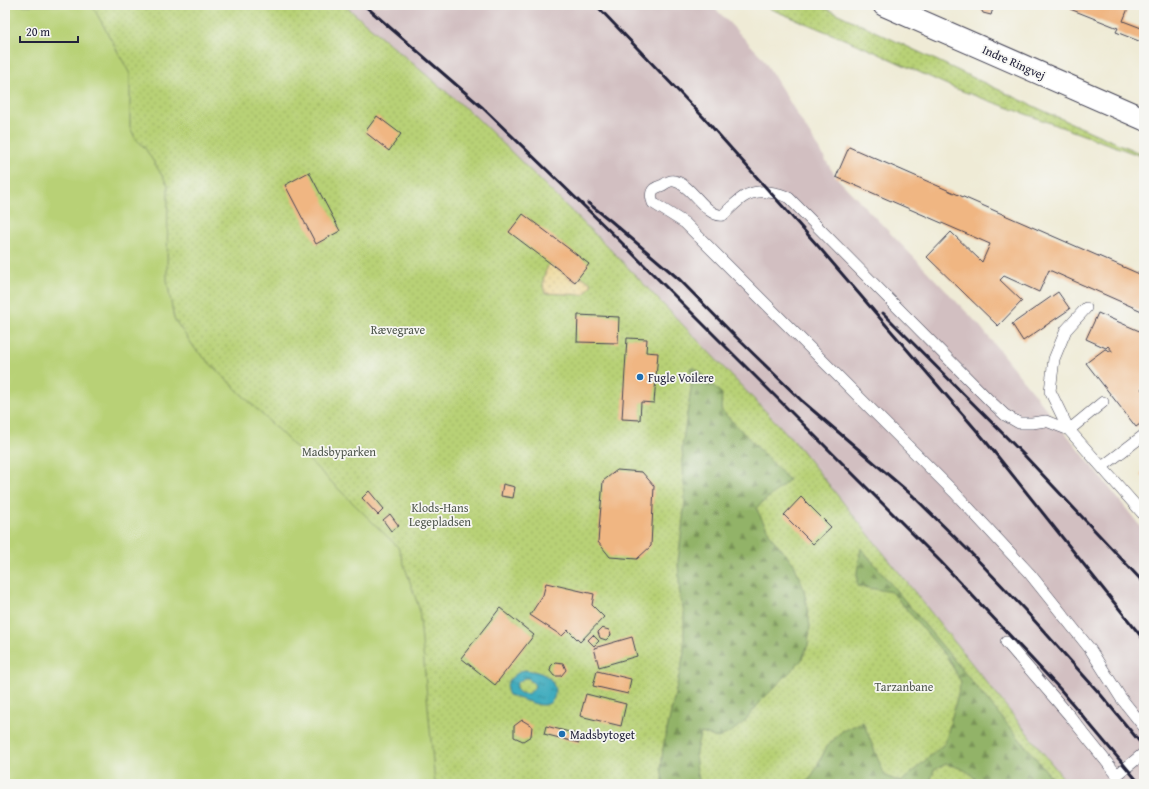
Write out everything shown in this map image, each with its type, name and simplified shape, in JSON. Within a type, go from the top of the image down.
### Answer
[{"type":"street","name":"Indre Ringvej","points":[[884,5],[1144,119]]},
{"type":"lane","points":[[1069,430],[1046,421],[1019,423],[1005,415],[789,198],[782,194],[754,192],[743,197],[723,215],[719,216],[712,212],[676,180],[672,180],[655,188],[652,192],[651,198],[653,203],[685,223],[954,492],[992,532],[1030,574],[1085,642],[1121,698],[1144,727]]},
{"type":"lane","points":[[1086,308],[1066,330],[1054,359],[1050,391],[1069,430],[1144,515]]},
{"type":"lane","points":[[1069,430],[1103,402]]},
{"type":"lane","points":[[1102,467],[1144,435]]},
{"type":"lane","points":[[1006,642],[1069,715],[1117,775],[1144,753]]},
{"type":"shaded area","points":[[344,5],[712,5],[762,57],[836,177],[979,325],[1144,531],[1144,784],[1068,784],[794,441],[614,253],[477,118]]},
{"type":"green space","name":"Madsbyparken","points":[[5,5],[344,5],[477,118],[614,253],[794,441],[1068,784],[5,784]]},
{"type":"green space","points":[[5,5],[92,5],[130,74],[130,127],[135,138],[145,148],[168,185],[167,280],[174,319],[196,350],[398,547],[419,608],[435,784],[5,784]]},
{"type":"green space","points":[[761,5],[819,5],[1046,112],[1144,155],[1144,157],[954,88],[866,48]]},
{"type":"green space","points":[[690,368],[695,368],[722,394],[721,410],[789,480],[756,508],[772,538],[794,564],[804,590],[810,626],[808,645],[801,661],[762,700],[744,722],[731,732],[718,738],[701,733],[696,753],[700,784],[664,784],[661,769],[663,748],[684,653],[684,611],[680,597],[678,562],[685,501],[682,447],[692,382]]},
{"type":"green space","points":[[861,548],[1057,784],[978,784],[972,776],[960,768],[946,764],[934,770],[930,782],[931,784],[803,784],[811,778],[826,748],[842,731],[863,722],[885,776],[901,782],[945,743],[961,682],[947,657],[892,592],[857,586],[857,572]]},
{"type":"sand","points":[[550,263],[575,282],[580,275],[592,284],[584,295],[545,293],[543,285],[544,278]]},
{"type":"water","points":[[524,670],[538,672],[550,679],[553,683],[555,691],[555,695],[551,702],[539,705],[509,695],[507,691],[508,683]],"holes":[[[524,678],[528,678],[535,685],[534,689],[528,694],[520,693],[516,689],[517,683]]]},
{"type":"building","points":[[983,5],[994,5],[991,15],[983,13],[981,9]]},
{"type":"building","points":[[1071,5],[1129,6],[1123,21],[1144,29],[1144,43],[1116,32],[1118,28],[1070,9]]},
{"type":"building","points":[[377,116],[401,134],[389,151],[365,132]]},
{"type":"building","points":[[849,147],[1144,276],[1144,312],[1049,270],[1039,292],[1004,276],[1000,280],[1022,301],[998,326],[927,257],[951,232],[982,262],[990,244],[836,177]]},
{"type":"building","points":[[309,172],[340,231],[316,244],[285,185]]},
{"type":"building","points":[[523,214],[589,264],[575,282],[509,232]]},
{"type":"building","points":[[1058,292],[1070,309],[1023,341],[1012,324]]},
{"type":"building","points":[[1098,313],[1144,333],[1144,386],[1141,389],[1144,392],[1144,421],[1136,427],[1086,363],[1105,349],[1113,352],[1108,346],[1106,348],[1086,339]]},
{"type":"building","points":[[578,315],[619,317],[618,343],[577,342]]},
{"type":"building","name":"Fugle Voilere","points":[[627,338],[647,339],[646,352],[658,353],[654,403],[641,402],[640,420],[622,419]]},
{"type":"building","points":[[1144,468],[1144,478],[1141,475]]},
{"type":"building","points":[[617,470],[642,472],[654,486],[651,546],[637,559],[610,557],[598,542],[603,481]]},
{"type":"building","points":[[503,484],[515,487],[513,498],[501,496]]},
{"type":"building","points":[[369,491],[384,509],[378,515],[362,498]]},
{"type":"building","points":[[801,497],[831,527],[813,544],[784,515]]},
{"type":"building","points":[[390,514],[399,526],[391,531],[383,520]]},
{"type":"building","points":[[546,583],[594,594],[592,605],[604,617],[580,642],[568,630],[562,636],[530,615],[543,595]]},
{"type":"building","points":[[500,608],[534,635],[495,685],[461,658]]},
{"type":"building","points":[[602,628],[609,630],[611,635],[606,640],[600,638],[598,632]]},
{"type":"building","points":[[593,635],[599,641],[594,646],[588,640]]},
{"type":"building","points":[[632,637],[637,656],[599,667],[594,648]]},
{"type":"building","points":[[555,662],[563,663],[566,670],[561,676],[554,676],[550,671],[551,666]]},
{"type":"building","points":[[597,671],[631,679],[628,694],[593,686]]},
{"type":"building","points":[[586,694],[626,704],[621,726],[580,716]]},
{"type":"building","points":[[522,720],[532,726],[531,736],[523,741],[514,737],[514,726]]},
{"type":"building","name":"Madsbytoget","points":[[546,726],[581,735],[579,743],[544,734]]},
{"type":"railway","points":[[364,5],[483,108],[618,239],[941,562],[1060,689],[1140,784]]},
{"type":"railway","points":[[596,5],[704,118],[818,246],[983,438],[1144,640]]},
{"type":"railway","points":[[588,203],[680,280],[802,401],[913,496],[970,552],[1024,609],[1101,695],[1144,747]]},
{"type":"railway","points":[[883,313],[1025,456],[1144,583]]},
{"type":"place","name":"Fugle Voilere","points":[[640,377]]},
{"type":"place","name":"Madsbytoget","points":[[562,734]]},
{"type":"park label","name":"Rævegrave","points":[[398,329]]},
{"type":"park label","name":"Klods-Hans Legepladsen","points":[[440,514]]},
{"type":"park label","name":"Tarzanbane","points":[[904,686]]}]
